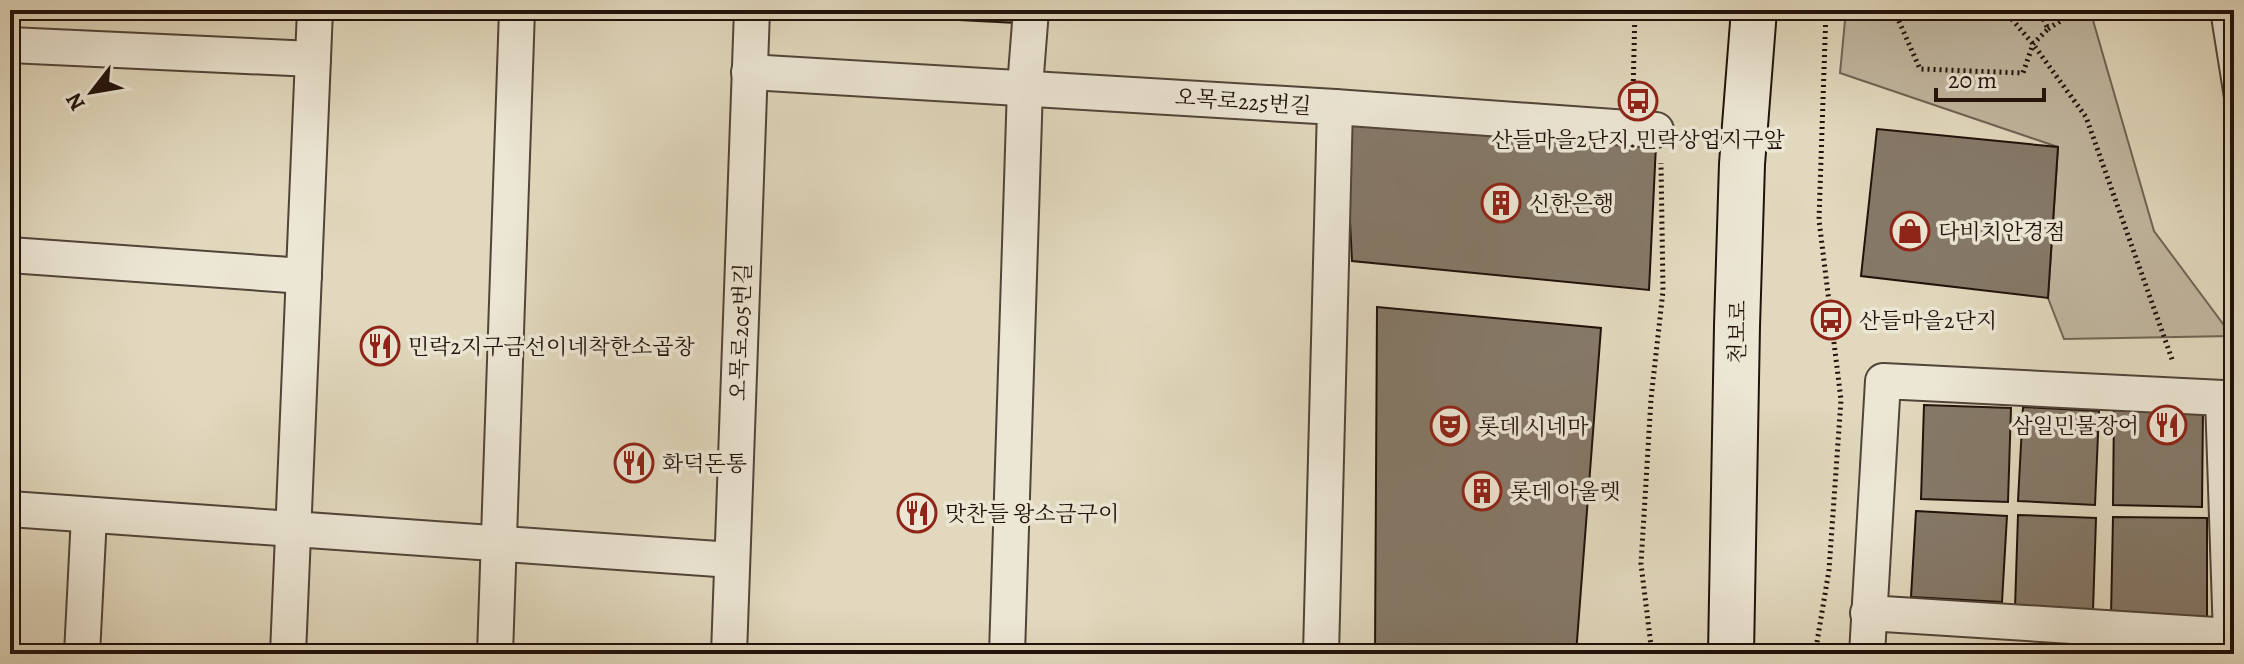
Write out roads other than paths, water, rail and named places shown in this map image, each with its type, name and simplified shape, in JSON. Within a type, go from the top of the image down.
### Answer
[{"type":"main road","name":"천보로","points":[[1731,654],[1742,164],[1754,10]]},
{"type":"street","points":[[288,654],[315,10]]},
{"type":"street","points":[[495,654],[517,10]]},
{"type":"street","name":"오목로205번길","points":[[729,654],[752,10]]},
{"type":"street","points":[[1007,654],[1025,87],[1031,10]]},
{"type":"street","points":[[10,45],[313,59]]},
{"type":"street","name":"오목로225번길","points":[[749,72],[1335,107],[1321,654]]},
{"type":"street","points":[[1335,107],[1656,130]]},
{"type":"street","points":[[10,255],[304,276]]},
{"type":"street","points":[[1867,654],[1868,613],[1883,381],[2223,398],[2233,643],[1868,613]]},
{"type":"street","points":[[10,509],[732,560]]},
{"type":"street","points":[[82,654],[89,516]]},
{"type":"lane","points":[[2219,10],[2234,104]]},
{"type":"place","name":"산들마을2단지.민락상업지구앞","points":[[1638,101]]},
{"type":"place","name":"신한은행","points":[[1501,203]]},
{"type":"place","name":"다비치안경점","points":[[1910,231]]},
{"type":"place","name":"산들마을2단지","points":[[1831,320]]},
{"type":"place","name":"민락2지구금선이네착한소곱창","points":[[380,346]]},
{"type":"place","name":"삼일민물장어","points":[[2167,425]]},
{"type":"place","name":"롯데 시네마","points":[[1450,426]]},
{"type":"place","name":"화덕돈통","points":[[634,463]]},
{"type":"place","name":"롯데 아울렛","points":[[1482,491]]},
{"type":"place","name":"맛찬들 왕소금구이","points":[[917,513]]}]
